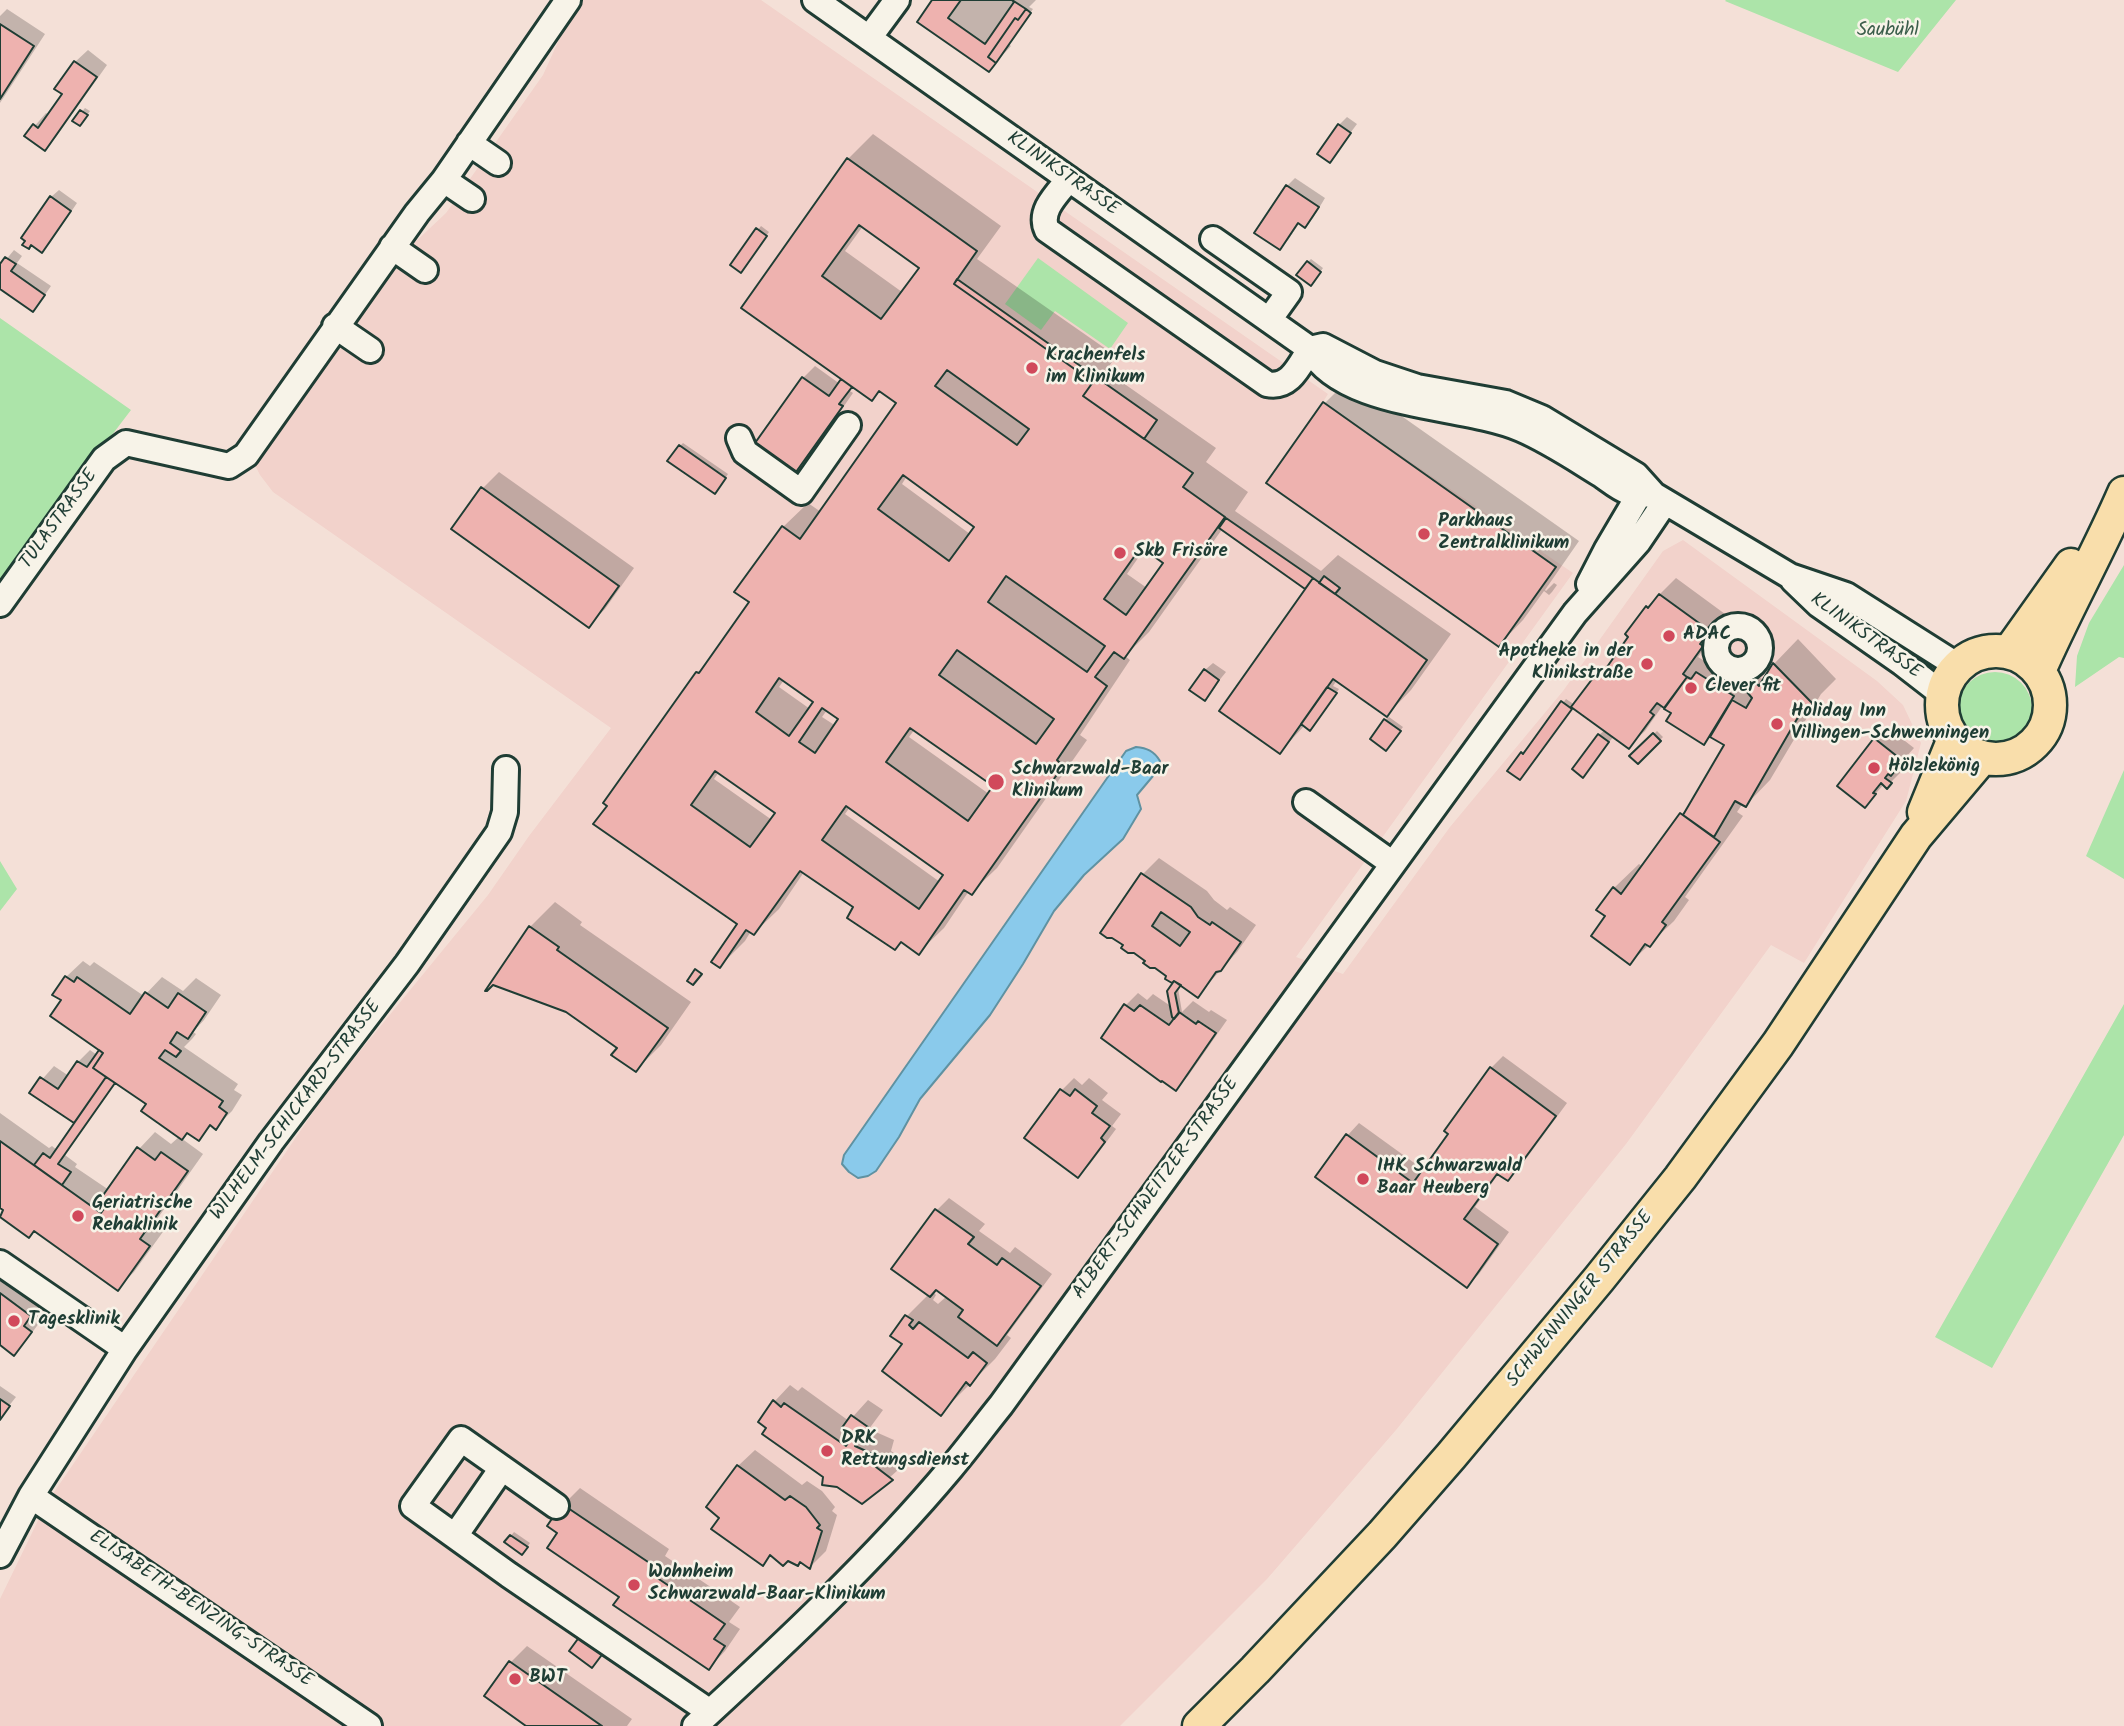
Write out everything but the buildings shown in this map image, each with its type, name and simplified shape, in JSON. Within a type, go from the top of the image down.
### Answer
[{"type":"main road","points":[[2010,652],[2124,492]]},
{"type":"main road","points":[[2039,671],[2063,616],[2102,544],[2124,492]]},
{"type":"main road","points":[[1991,651],[2010,652],[2039,671],[2047,686],[2049,720],[2042,736],[2030,748],[2015,757],[1998,760],[1982,758],[1953,741],[1943,719],[1942,694],[1948,679],[1958,666],[1973,655],[1991,651]]},
{"type":"main road","name":"SCHWENNINGER STRASSE","points":[[1916,836],[1953,741]]},
{"type":"main road","name":"SCHWENNINGER STRASSE","points":[[1199,1726],[1382,1535],[1599,1279],[1680,1178],[1778,1044],[1916,836],[1982,758]]},
{"type":"street","points":[[370,350],[335,326],[444,180],[568,0]]},
{"type":"street","name":"KLINIKSTRASSE","points":[[815,0],[1310,349],[1323,346],[1375,373],[1417,387],[1506,403],[1542,418],[1636,475],[1653,497],[1790,576],[1846,595],[1958,666]]},
{"type":"street","points":[[869,38],[897,0]]},
{"type":"street","points":[[469,143],[498,163]]},
{"type":"street","points":[[1069,179],[1045,212],[1043,222],[1047,230],[1058,238],[1267,384],[1278,386],[1287,382],[1310,349]]},
{"type":"street","points":[[444,180],[472,199]]},
{"type":"street","points":[[1213,239],[1289,292],[1269,320]]},
{"type":"street","points":[[392,247],[425,270]]},
{"type":"street","name":"TULASTRASSE","points":[[0,604],[104,459],[126,443],[229,467],[246,455],[335,326]]},
{"type":"street","points":[[739,438],[745,453],[801,492],[848,425]]},
{"type":"street","name":"ALBERT-SCHWEITZER-STRASSE","points":[[703,1719],[872,1556],[951,1468],[1001,1405],[1575,613],[1607,549],[1653,497]]},
{"type":"street","name":"KLINIKSTRASSE","points":[[1790,576],[1819,605],[1942,694]]},
{"type":"street","name":"WILHELM-SCHICKARD-STRASSE","points":[[0,1555],[31,1496],[125,1349],[271,1142],[407,964],[499,832],[505,812],[506,769]]},
{"type":"street","points":[[1306,803],[1393,864]]},
{"type":"street","points":[[0,1263],[125,1349]]},
{"type":"street","points":[[556,1506],[461,1439],[414,1506],[703,1719]]},
{"type":"street","points":[[455,1536],[502,1468]]},
{"type":"street","name":"ELISABETH-BENZING-STRASSE","points":[[31,1496],[369,1726]]},
{"type":"shaded area","points":[[582,0],[761,0],[1328,394],[1323,402],[1573,573],[1296,957],[1343,974],[1450,827],[1563,691],[1663,551],[1683,540],[1877,681],[1903,705],[1921,743],[1906,801],[1804,963],[1771,945],[1626,1144],[1396,1430],[1267,1579],[1120,1726],[0,1726],[0,1599],[46,1504],[329,1089],[488,895],[611,728],[273,492],[255,465],[343,341],[354,319],[393,263],[446,213],[543,75],[568,20]]},
{"type":"green space","name":"Saubühl","points":[[1726,0],[1956,0],[1898,72]]},
{"type":"green space","points":[[1038,258],[1128,323],[1110,349],[1055,311],[1041,330],[1005,304]]},
{"type":"green space","points":[[0,318],[131,410],[0,582]]},
{"type":"green space","points":[[2124,565],[2124,658],[2119,657],[2075,687],[2077,656],[2089,623]]},
{"type":"green space","points":[[1995,672],[2009,675],[2021,683],[2029,695],[2032,709],[2029,723],[2021,735],[2009,743],[1995,746],[1981,743],[1969,735],[1961,723],[1958,709],[1961,695],[1969,683],[1981,675]]},
{"type":"green space","points":[[2124,770],[2124,879],[2086,856]]},
{"type":"green space","points":[[0,861],[17,889],[0,911]]},
{"type":"green space","points":[[2124,1004],[2124,1135],[1992,1368],[1935,1337]]},
{"type":"water","points":[[1136,747],[1150,751],[1160,761],[1153,776],[1137,795],[1141,809],[1123,839],[1084,875],[1054,911],[990,1015],[920,1099],[876,1171],[858,1178],[842,1164],[844,1155],[1126,751]]},
{"type":"place","name":"Krachenfels im Klinikum","points":[[1032,368]]},
{"type":"place","name":"Parkhaus Zentralklinikum","points":[[1424,534]]},
{"type":"place","name":"Skb Frisöre","points":[[1120,553]]},
{"type":"place","name":"ADAC","points":[[1669,636]]},
{"type":"place","name":"Apotheke in der Klinikstraße","points":[[1647,664]]},
{"type":"place","name":"Clever fit","points":[[1691,688]]},
{"type":"place","name":"Holiday Inn Villingen-Schwenningen","points":[[1777,724]]},
{"type":"place","name":"Hölzlekönig","points":[[1874,768]]},
{"type":"place","name":"Schwarzwald-Baar Klinikum","points":[[996,782]]},
{"type":"place","name":"IHK Schwarzwald Baar Heuberg","points":[[1363,1179]]},
{"type":"place","name":"Geriatrische Rehaklinik","points":[[78,1216]]},
{"type":"place","name":"Tagesklinik","points":[[14,1321]]},
{"type":"place","name":"DRK Rettungsdienst","points":[[827,1451]]},
{"type":"place","name":"Wohnheim Schwarzwald-Baar-Klinikum","points":[[634,1585]]},
{"type":"place","name":"BWT","points":[[515,1679]]}]
